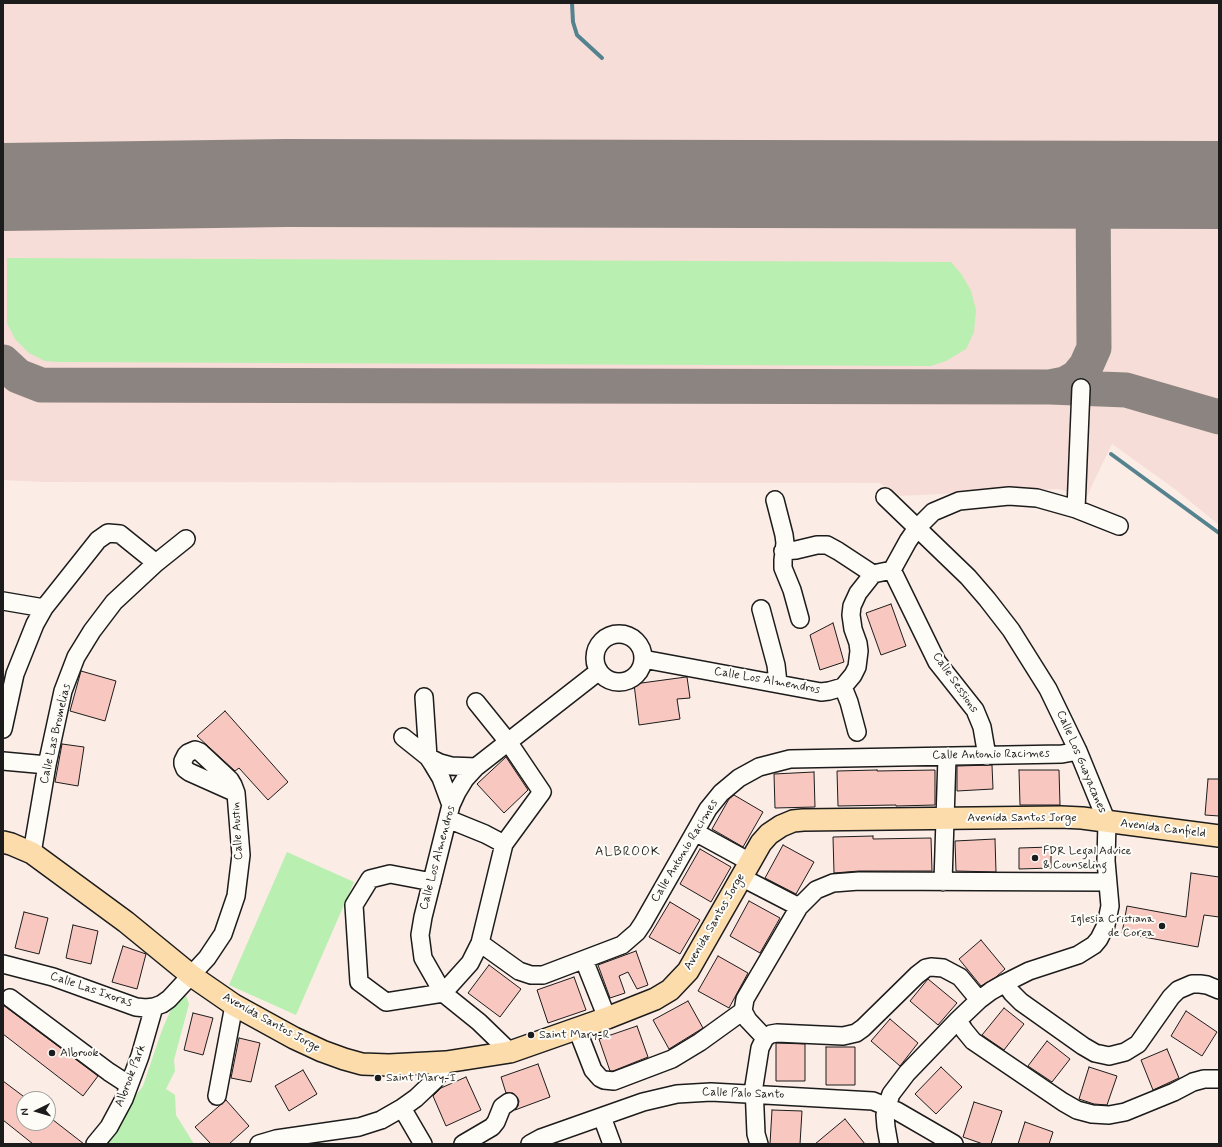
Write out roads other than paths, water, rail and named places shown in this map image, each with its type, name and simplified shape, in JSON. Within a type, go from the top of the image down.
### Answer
[{"type":"main road","name":"Avenida Santos Jorge","points":[[3,842],[32,853],[120,917],[192,976],[234,1004],[294,1038],[344,1060],[362,1064],[389,1065],[446,1062],[510,1052],[608,1018],[655,999],[670,990],[681,980],[697,958],[761,843],[769,834],[781,826],[793,821],[1061,817],[1107,822]]},
{"type":"main road","name":"Avenida Canfield","points":[[1107,822],[1219,836]]},
{"type":"street","points":[[1076,510],[1081,388]]},
{"type":"street","points":[[857,732],[849,702],[843,687],[853,675],[859,658],[858,643],[852,622],[852,606],[858,593],[873,574],[892,570],[917,528],[933,512],[959,500],[1009,496],[1037,498],[1076,510],[1119,526]]},
{"type":"street","name":"Calle Los Guayacanes","points":[[885,497],[968,577],[1011,630],[1048,689],[1078,751],[1107,822],[1107,882],[1110,906],[1103,932],[1094,945],[1078,955],[1029,971],[1005,982],[979,1000],[958,1020],[897,1085],[891,1094],[887,1106],[886,1127],[889,1144]]},
{"type":"street","points":[[775,500],[784,535],[784,568],[800,619]]},
{"type":"street","points":[[3,729],[15,674],[35,624],[44,608],[98,540],[108,533],[120,534],[156,563]]},
{"type":"street","name":"Calle Las Bromelias","points":[[32,853],[47,765],[63,691],[76,657],[92,631],[114,602],[156,563],[186,539]]},
{"type":"street","points":[[784,551],[817,545],[827,545],[838,550],[873,574]]},
{"type":"street","name":"Calle Sessions","points":[[892,570],[937,662],[975,710],[982,727],[987,756]]},
{"type":"street","points":[[3,601],[44,608]]},
{"type":"street","points":[[761,609],[776,665],[778,683]]},
{"type":"street","points":[[625,634],[638,644],[642,651],[643,659],[638,673],[625,681],[618,682],[604,677],[596,664],[595,656],[597,648],[602,641],[609,636],[625,634]]},
{"type":"street","name":"Calle Los Almendros","points":[[643,659],[821,692],[843,687]]},
{"type":"street","name":"Calle Los Almendros","points":[[510,1052],[479,1022],[443,993],[423,958],[420,935],[423,917],[449,812],[457,792],[465,779],[476,767],[509,743],[599,671]]},
{"type":"street","points":[[424,697],[428,757],[440,774],[449,812],[504,844]]},
{"type":"street","points":[[432,882],[390,874],[370,879],[354,905],[359,982],[386,1002],[443,993],[470,963],[480,943],[504,844],[542,792],[509,743],[476,702]]},
{"type":"street","points":[[403,737],[428,757],[440,763],[451,766],[476,767]]},
{"type":"street","name":"Calle Antonio Racimes","points":[[480,943],[519,971],[531,975],[543,975],[622,945],[637,932],[708,809],[721,793],[739,778],[759,767],[790,759],[1062,754],[1078,751]]},
{"type":"street","points":[[943,882],[947,756]]},
{"type":"street","points":[[3,761],[47,765]]},
{"type":"street","name":"Calle Austin","points":[[192,976],[207,958],[223,934],[236,896],[240,855],[236,793]]},
{"type":"street","points":[[695,832],[799,907]]},
{"type":"street","points":[[765,1038],[748,1020],[743,1011],[745,999],[799,907],[816,890],[833,883],[859,881],[1107,882]]},
{"type":"street","points":[[584,960],[608,1018]]},
{"type":"street","name":"Calle Las Ixoras","points":[[3,964],[52,977],[136,1007],[154,1007]]},
{"type":"street","points":[[759,1144],[756,1134],[754,1094],[760,1048],[765,1038],[771,1034],[843,1036],[856,1033],[863,1028],[917,974],[926,968],[931,967],[944,968],[960,977],[979,1000]]},
{"type":"street","points":[[154,1007],[169,999],[192,976]]},
{"type":"street","points":[[1005,982],[1012,993],[1021,1002],[1083,1046],[1096,1053],[1109,1056],[1125,1052],[1138,1044],[1171,997],[1178,990],[1192,984],[1200,984],[1219,990]]},
{"type":"street","points":[[10,998],[109,1072],[129,1085]]},
{"type":"street","points":[[218,1096],[234,1004]]},
{"type":"street","name":"Albrook Park","points":[[96,1143],[109,1127],[120,1109],[140,1056],[154,1007]]},
{"type":"street","points":[[577,1029],[596,1074],[604,1080],[614,1081],[672,1058],[700,1042],[743,1011]]},
{"type":"street","points":[[958,1020],[973,1041],[1067,1105],[1077,1110],[1092,1114],[1109,1115],[1125,1112],[1174,1092],[1193,1082],[1204,1079],[1219,1079]]},
{"type":"street","points":[[259,1144],[276,1139],[359,1127],[381,1120],[416,1098],[436,1080],[446,1062]]},
{"type":"street","name":"Calle Palo Santo","points":[[530,1144],[540,1138],[643,1102],[677,1094],[711,1092],[873,1101],[887,1106],[954,1144]]},
{"type":"street","points":[[463,1144],[492,1127],[496,1122],[502,1107],[509,1102]]},
{"type":"street","points":[[402,1108],[423,1144]]},
{"type":"street","points":[[602,1117],[612,1144]]},
{"type":"waterway","points":[[572,3],[573,22],[577,35],[602,58]]},
{"type":"waterway","points":[[1111,454],[1219,533]]},
{"type":"place","name":"FDR Legal Advice & Counseling","points":[[1035,858]]},
{"type":"place","name":"Iglesia Cristiana de Corea","points":[[1162,926]]},
{"type":"place","name":"Saint Mary-R","points":[[531,1035]]},
{"type":"place","name":"Albrook","points":[[52,1053]]},
{"type":"place","name":"Saint Mary-I","points":[[378,1078]]},
{"type":"district","name":"ALBROOK","points":[[628,852]]}]
